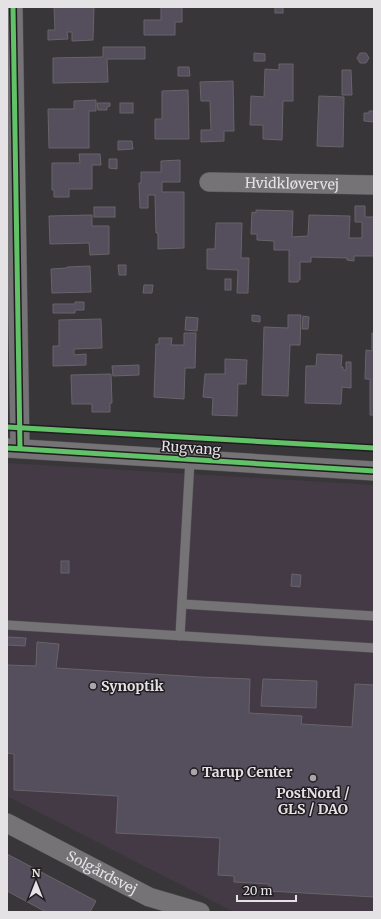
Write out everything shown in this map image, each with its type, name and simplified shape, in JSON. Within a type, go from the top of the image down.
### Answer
[{"type":"street","points":[[13,7],[13,448]]},
{"type":"street","name":"Hvidkløvervej","points":[[210,182],[374,185]]},
{"type":"street","name":"Rugvang","points":[[13,448],[374,471]]},
{"type":"street","name":"Solgårdsvej","points":[[7,823],[149,897],[200,912]]},
{"type":"lane","points":[[180,636],[190,460]]},
{"type":"lane","points":[[182,604],[374,616]]},
{"type":"lane","points":[[7,625],[374,648]]},
{"type":"shaded area","points":[[7,463],[374,485],[374,912],[234,912],[7,796]]},
{"type":"building","points":[[54,7],[94,7],[93,40],[72,41],[72,32],[67,32],[68,39],[48,40],[48,30],[55,30]]},
{"type":"building","points":[[161,7],[182,7],[182,22],[175,22],[175,35],[144,35],[144,20],[161,20]]},
{"type":"building","points":[[275,7],[283,7],[283,13],[275,13]]},
{"type":"building","points":[[103,47],[145,47],[145,59],[107,59],[108,82],[53,83],[53,58],[103,57]]},
{"type":"building","points":[[254,53],[265,54],[265,61],[254,61]]},
{"type":"building","points":[[360,53],[366,53],[369,58],[366,63],[360,63],[357,58]]},
{"type":"building","points":[[279,64],[293,64],[293,101],[283,101],[282,140],[263,139],[263,125],[250,125],[251,96],[264,97],[265,69],[279,70]]},
{"type":"building","points":[[178,67],[189,67],[190,76],[178,76]]},
{"type":"building","points":[[342,70],[351,70],[352,95],[342,95]]},
{"type":"building","points":[[233,81],[234,131],[224,131],[224,141],[201,142],[201,130],[211,130],[210,101],[201,101],[200,82]]},
{"type":"building","points":[[188,90],[189,139],[155,139],[155,119],[162,119],[162,91]]},
{"type":"building","points":[[319,96],[344,97],[343,147],[317,146]]},
{"type":"building","points":[[96,100],[96,111],[89,111],[89,148],[49,148],[48,109],[74,109],[74,101]]},
{"type":"building","points":[[97,103],[110,103],[110,106],[107,107],[107,110],[98,110]]},
{"type":"building","points":[[120,103],[133,103],[133,113],[120,113]]},
{"type":"building","points":[[369,111],[374,111],[374,122],[364,121],[364,113],[369,113]]},
{"type":"building","points":[[118,141],[132,141],[133,149],[118,150]]},
{"type":"building","points":[[79,154],[100,154],[101,165],[92,165],[92,189],[69,189],[69,197],[54,197],[54,190],[52,190],[52,163],[80,163]]},
{"type":"building","points":[[109,159],[117,159],[117,169],[109,168]]},
{"type":"building","points":[[180,160],[180,182],[162,182],[162,192],[184,192],[184,248],[158,249],[155,195],[148,195],[148,208],[140,208],[139,183],[141,183],[141,172],[161,172],[161,161]]},
{"type":"building","points":[[355,206],[365,206],[365,217],[374,217],[374,256],[354,256],[354,261],[347,260],[347,258],[311,257],[311,262],[300,262],[300,280],[298,280],[298,282],[289,282],[289,250],[274,250],[274,241],[257,240],[257,234],[251,234],[252,212],[256,213],[256,210],[293,211],[292,237],[308,236],[309,215],[350,216],[349,238],[362,238],[362,222],[355,222]]},
{"type":"building","points":[[94,207],[115,207],[115,217],[94,217]]},
{"type":"building","points":[[92,215],[92,226],[109,226],[109,254],[90,255],[89,243],[50,244],[49,216]]},
{"type":"building","points":[[216,223],[242,223],[241,258],[249,258],[248,293],[237,293],[238,270],[207,269],[207,249],[215,249]]},
{"type":"building","points":[[118,265],[126,265],[126,275],[119,275]]},
{"type":"building","points":[[90,266],[91,292],[52,293],[51,269]]},
{"type":"building","points":[[225,279],[231,279],[231,290],[225,290]]},
{"type":"building","points":[[144,285],[153,285],[152,293],[143,293]]},
{"type":"building","points":[[75,302],[84,302],[84,310],[75,310],[75,313],[53,313],[53,304],[75,304]]},
{"type":"building","points":[[252,315],[260,316],[260,322],[252,321]]},
{"type":"building","points":[[288,315],[301,315],[300,345],[290,345],[288,396],[262,395],[264,327],[288,328]]},
{"type":"building","points":[[303,316],[309,317],[308,329],[302,329]]},
{"type":"building","points":[[186,317],[198,318],[197,331],[185,330]]},
{"type":"building","points":[[101,319],[102,348],[74,349],[74,355],[86,354],[86,365],[53,366],[53,346],[59,346],[59,320]]},
{"type":"building","points":[[184,333],[196,333],[195,368],[185,368],[184,399],[154,397],[156,344],[159,344],[159,338],[172,338],[171,345],[184,345]]},
{"type":"building","points":[[372,333],[374,333],[374,415],[370,415],[370,379],[365,379],[366,350],[372,351]]},
{"type":"building","points":[[317,354],[342,355],[341,367],[343,367],[343,370],[346,370],[346,362],[351,362],[351,388],[342,387],[341,404],[305,403],[306,366],[316,366]]},
{"type":"building","points":[[225,359],[247,360],[246,384],[238,384],[237,416],[212,415],[213,398],[203,397],[205,374],[225,374]]},
{"type":"building","points":[[139,365],[139,375],[113,376],[112,366]]},
{"type":"building","points":[[111,374],[112,403],[110,403],[110,412],[92,412],[92,404],[72,404],[71,375]]},
{"type":"building","points":[[61,561],[69,561],[69,573],[61,573]]},
{"type":"building","points":[[292,574],[301,575],[300,587],[291,586]]},
{"type":"building","points":[[7,637],[26,638],[25,646],[7,645]]},
{"type":"building","name":"Tarup Center","points":[[37,642],[59,644],[56,668],[250,679],[249,713],[302,716],[301,724],[352,727],[355,684],[374,685],[374,897],[269,891],[269,884],[234,882],[234,876],[218,875],[220,838],[116,833],[118,796],[14,790],[14,754],[7,753],[7,665],[36,666]]},
{"type":"building","points":[[263,679],[317,681],[316,708],[261,706]]},
{"type":"building","points":[[7,854],[96,901],[90,912],[46,912],[7,891]]},
{"type":"cycle path","points":[[13,7],[20,448]]},
{"type":"cycle path","points":[[7,427],[374,448]]},
{"type":"cycle path","points":[[7,448],[374,471]]},
{"type":"place","name":"Synoptik","points":[[93,686]]},
{"type":"place","name":"Tarup Center","points":[[194,772]]},
{"type":"place","name":"PostNord / GLS / DAO","points":[[313,778]]}]
